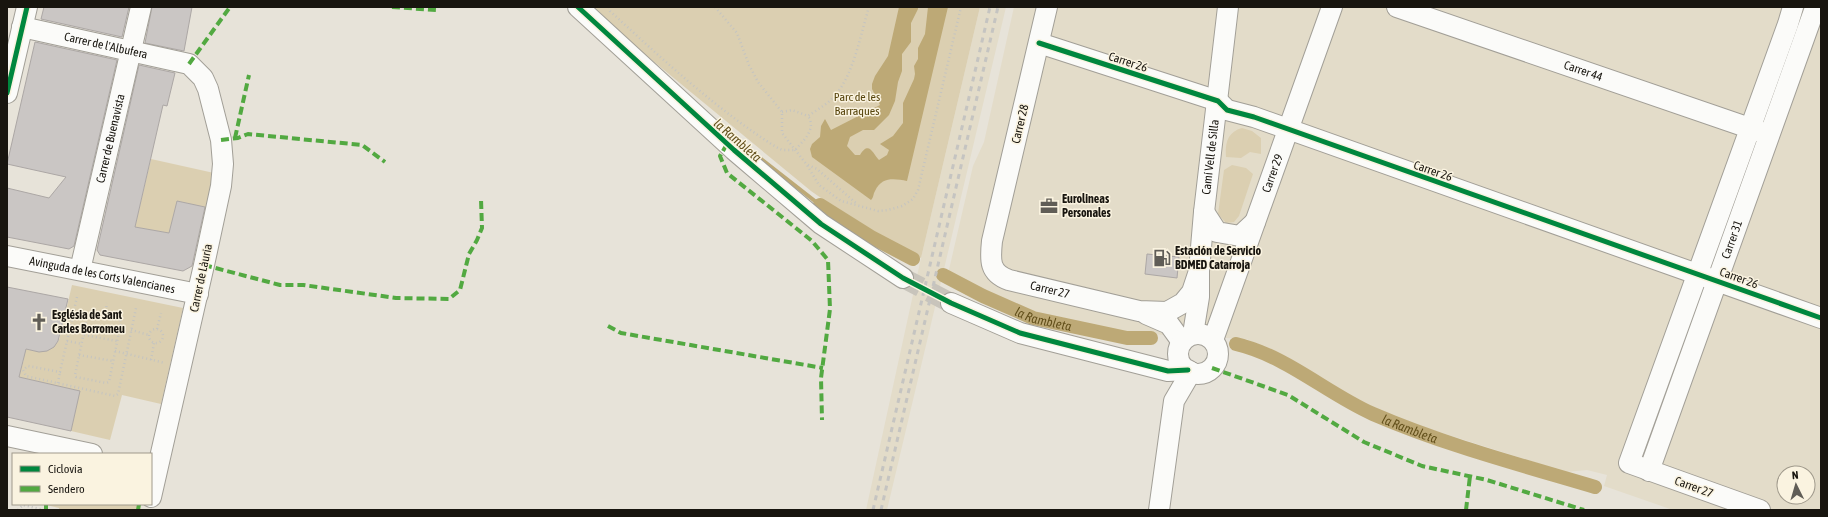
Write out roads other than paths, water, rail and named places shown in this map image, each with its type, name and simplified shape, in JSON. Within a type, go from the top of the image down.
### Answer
[{"type":"street","points":[[7,92],[27,7]]},
{"type":"street","name":"Carrer de Buenavista","points":[[80,270],[141,7]]},
{"type":"street","points":[[578,7],[734,150],[821,224],[903,278]]},
{"type":"street","name":"Carrer 28","points":[[992,241],[1047,7]]},
{"type":"street","name":"Camí Vell de Silla","points":[[1185,341],[1199,297],[1199,271],[1204,212],[1228,7]]},
{"type":"street","name":"Carrer 29","points":[[1213,340],[1332,7]]},
{"type":"street","name":"Carrer 44","points":[[1397,7],[1769,135]]},
{"type":"street","name":"Carrer 31","points":[[1629,464],[1793,7]]},
{"type":"street","name":"Carrer 31","points":[[1649,471],[1813,7]]},
{"type":"street","name":"Carrer de l'Albufera","points":[[22,27],[189,64]]},
{"type":"street","name":"Carrer 26","points":[[1039,43],[1218,102],[1227,110],[1821,318]]},
{"type":"street","name":"Carrer de Làuria","points":[[152,487],[154,467],[198,294],[221,186],[223,152],[208,90],[203,78],[189,64]]},
{"type":"street","points":[[1204,212],[1217,232],[1240,236],[1255,222]]},
{"type":"street","name":"Carrer 27","points":[[992,241],[990,256],[992,268],[999,276],[1139,311],[1169,324],[1185,341]]},
{"type":"street","name":"Avinguda de les Corts Valencianes","points":[[7,256],[198,294]]},
{"type":"street","name":"Carrer 27","points":[[1139,311],[1167,312],[1176,308],[1183,303],[1192,292],[1199,271]]},
{"type":"street","points":[[951,303],[1020,333],[1168,371],[1190,371]]},
{"type":"street","points":[[1144,365],[1163,361],[1173,356],[1185,341],[1204,334],[1213,340],[1218,351],[1216,363],[1208,371],[1197,374],[1190,371],[1179,360],[1185,341]]},
{"type":"street","points":[[1159,510],[1174,401],[1190,371]]},
{"type":"street","points":[[7,436],[87,453]]},
{"type":"street","name":"Carrer 27","points":[[1629,464],[1760,510]]},
{"type":"waterway","name":"la Rambleta","points":[[743,145],[820,205]]},
{"type":"waterway","name":"la Rambleta","points":[[820,205],[871,237],[913,259]]},
{"type":"waterway","name":"la Rambleta","points":[[943,275],[983,296],[1033,318],[1127,338],[1151,338]]},
{"type":"waterway","name":"la Rambleta","points":[[1236,344],[1272,357],[1339,396],[1373,414],[1400,425],[1483,454],[1595,487]]},
{"type":"tunnel","points":[[903,278],[951,303]]},
{"type":"railway","points":[[873,510],[990,7]]},
{"type":"railway","points":[[881,510],[998,7]]},
{"type":"place","name":"Eurolineas Personales","points":[[1049,206]]},
{"type":"place","name":"Estación de Servicio BDMED Catarroja","points":[[1162,258]]},
{"type":"place","name":"Església de Sant Carles Borromeu","points":[[39,322]]},
{"type":"park label","name":"Parc de les Barraques","points":[[857,104]]}]
